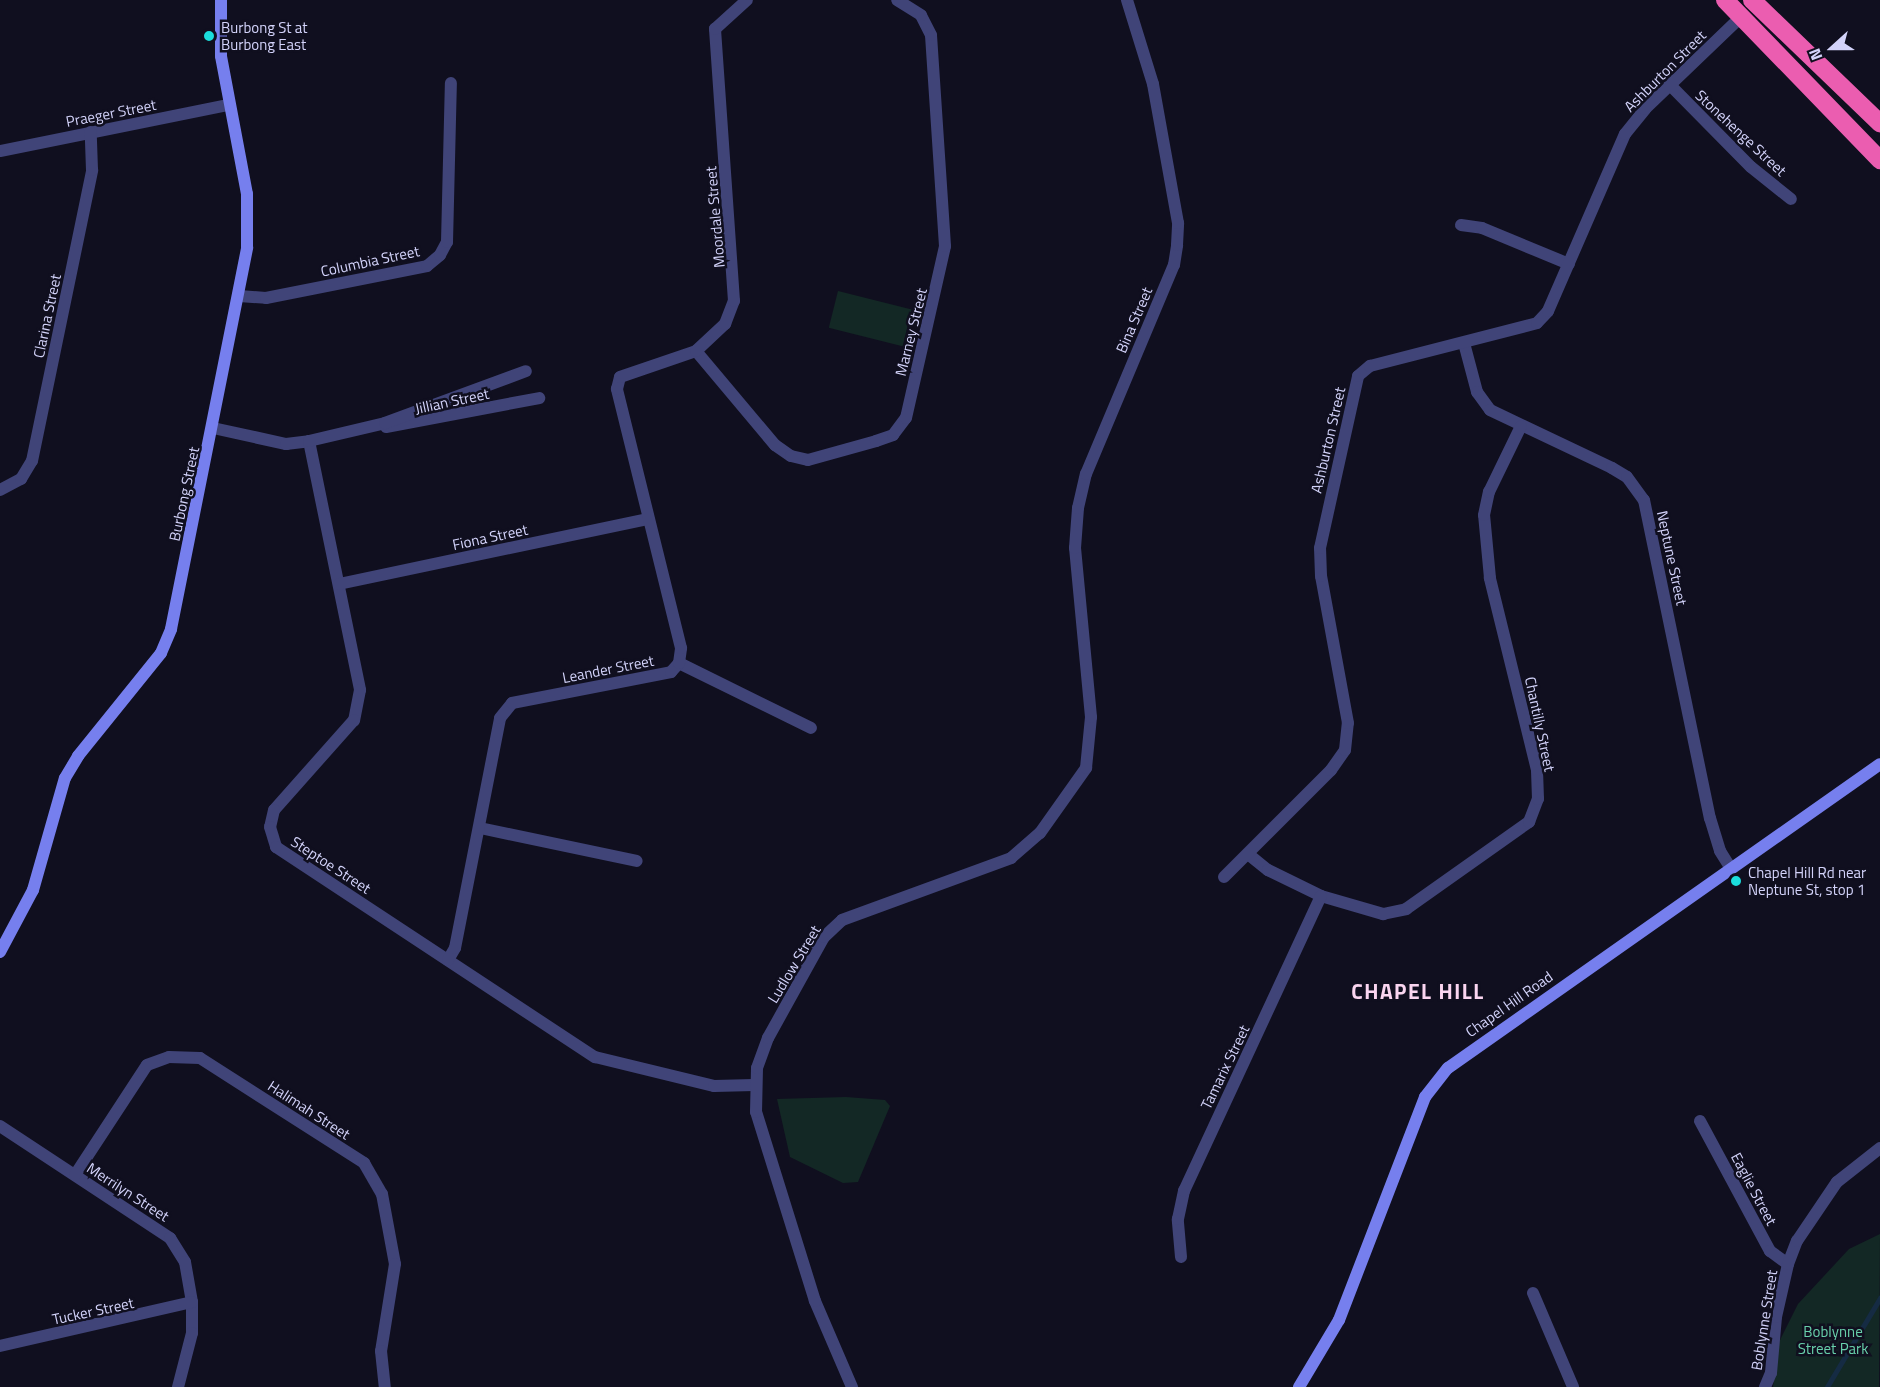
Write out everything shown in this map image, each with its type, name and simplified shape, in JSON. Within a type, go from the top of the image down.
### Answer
[{"type":"highway","points":[[1725,0],[1880,160]]},
{"type":"highway","points":[[1752,0],[1880,123]]},
{"type":"street","name":"Burbong Street","points":[[0,952],[33,890],[65,778],[78,756],[161,652],[171,629],[239,296],[249,206],[228,105],[221,56],[220,0]]},
{"type":"street","name":"Moordale Street","points":[[647,519],[617,389],[620,376],[696,351],[725,324],[734,301],[715,29],[747,0]]},
{"type":"street","name":"Marney Street","points":[[696,351],[775,445],[791,456],[808,460],[876,441],[893,435],[906,418],[945,246],[931,35],[921,15],[897,0]]},
{"type":"street","name":"Bina Street","points":[[1085,650],[1075,548],[1078,508],[1086,474],[1174,265],[1177,245],[1178,223],[1152,84],[1127,0]]},
{"type":"street","name":"Ashburton Street","points":[[1224,877],[1331,770],[1345,750],[1348,723],[1321,576],[1320,548],[1358,376],[1370,366],[1537,323],[1548,311],[1625,134],[1645,109],[1672,87],[1741,17]]},
{"type":"street","name":"Columbia Street","points":[[239,296],[266,298],[426,266],[440,255],[447,242],[451,83]]},
{"type":"street","name":"Stonehenge Street","points":[[1672,87],[1751,167],[1791,199]]},
{"type":"street","name":"Praeger Street","points":[[0,151],[228,105]]},
{"type":"street","name":"Clarina Street","points":[[0,490],[21,479],[32,461],[92,170],[91,132]]},
{"type":"street","points":[[1461,225],[1482,228],[1569,264]]},
{"type":"street","name":"Neptune Street","points":[[1464,343],[1477,392],[1490,410],[1612,468],[1627,477],[1644,500],[1710,818],[1720,850],[1730,867]]},
{"type":"street","name":"Jillian Street","points":[[369,428],[525,371]]},
{"type":"street","name":"Jillian Street","points":[[309,441],[369,428],[420,424],[539,398]]},
{"type":"street","name":"Chantilly Street","points":[[1248,854],[1268,870],[1321,896],[1383,914],[1406,909],[1529,822],[1538,799],[1537,770],[1490,578],[1484,515],[1489,492],[1521,426]]},
{"type":"street","points":[[213,428],[286,444],[309,441]]},
{"type":"street","name":"Steptoe Street","points":[[309,441],[360,690],[354,720],[274,810],[270,827],[276,847],[595,1057],[725,1088],[754,1085]]},
{"type":"street","points":[[647,519],[681,648],[679,663],[811,728]]},
{"type":"street","name":"Fiona Street","points":[[339,584],[647,519]]},
{"type":"street","name":"Ludlow Street","points":[[852,1387],[815,1301],[756,1112],[754,1085],[768,1038],[824,937],[842,920],[1011,858],[1040,833],[1077,786],[1086,768],[1092,742],[1085,650]]},
{"type":"street","name":"Leander Street","points":[[448,960],[455,948],[500,718],[512,703],[670,672],[679,663]]},
{"type":"street","name":"Chapel Hill Road","points":[[1299,1387],[1339,1320],[1425,1097],[1448,1068],[1730,867],[1880,764]]},
{"type":"street","points":[[480,828],[637,861]]},
{"type":"street","name":"Tamarix Street","points":[[1182,1257],[1178,1219],[1184,1191],[1321,896]]},
{"type":"street","name":"Halimah Street","points":[[75,1175],[147,1065],[169,1057],[200,1058],[364,1163],[381,1194],[395,1264],[381,1351],[385,1387]]},
{"type":"street","name":"Eaglie Street","points":[[1700,1121],[1770,1251],[1788,1264]]},
{"type":"street","name":"Merrilyn Street","points":[[0,1126],[170,1238],[185,1262],[192,1302],[192,1333],[178,1387]]},
{"type":"street","name":"Boblynne Street","points":[[1765,1387],[1771,1373],[1776,1317],[1788,1264],[1797,1241],[1837,1182],[1880,1148]]},
{"type":"street","points":[[1533,1293],[1573,1387]]},
{"type":"street","name":"Tucker Street","points":[[0,1346],[192,1302]]},
{"type":"green space","points":[[838,291],[912,309],[903,346],[829,328]]},
{"type":"green space","points":[[846,1097],[885,1100],[890,1106],[858,1182],[843,1183],[790,1157],[777,1099]]},
{"type":"green space","name":"Boblynne Street Park","points":[[1880,1234],[1879,1387],[1773,1387],[1778,1344],[1798,1304],[1849,1249]]},
{"type":"waterway","points":[[1827,1387],[1880,1298]]},
{"type":"place","name":"Burbong St at Burbong East","points":[[209,36]]},
{"type":"place","name":"Chapel Hill Rd near Neptune St, stop 1","points":[[1736,881]]},
{"type":"district","name":"CHAPEL HILL","points":[[1418,991]]}]
